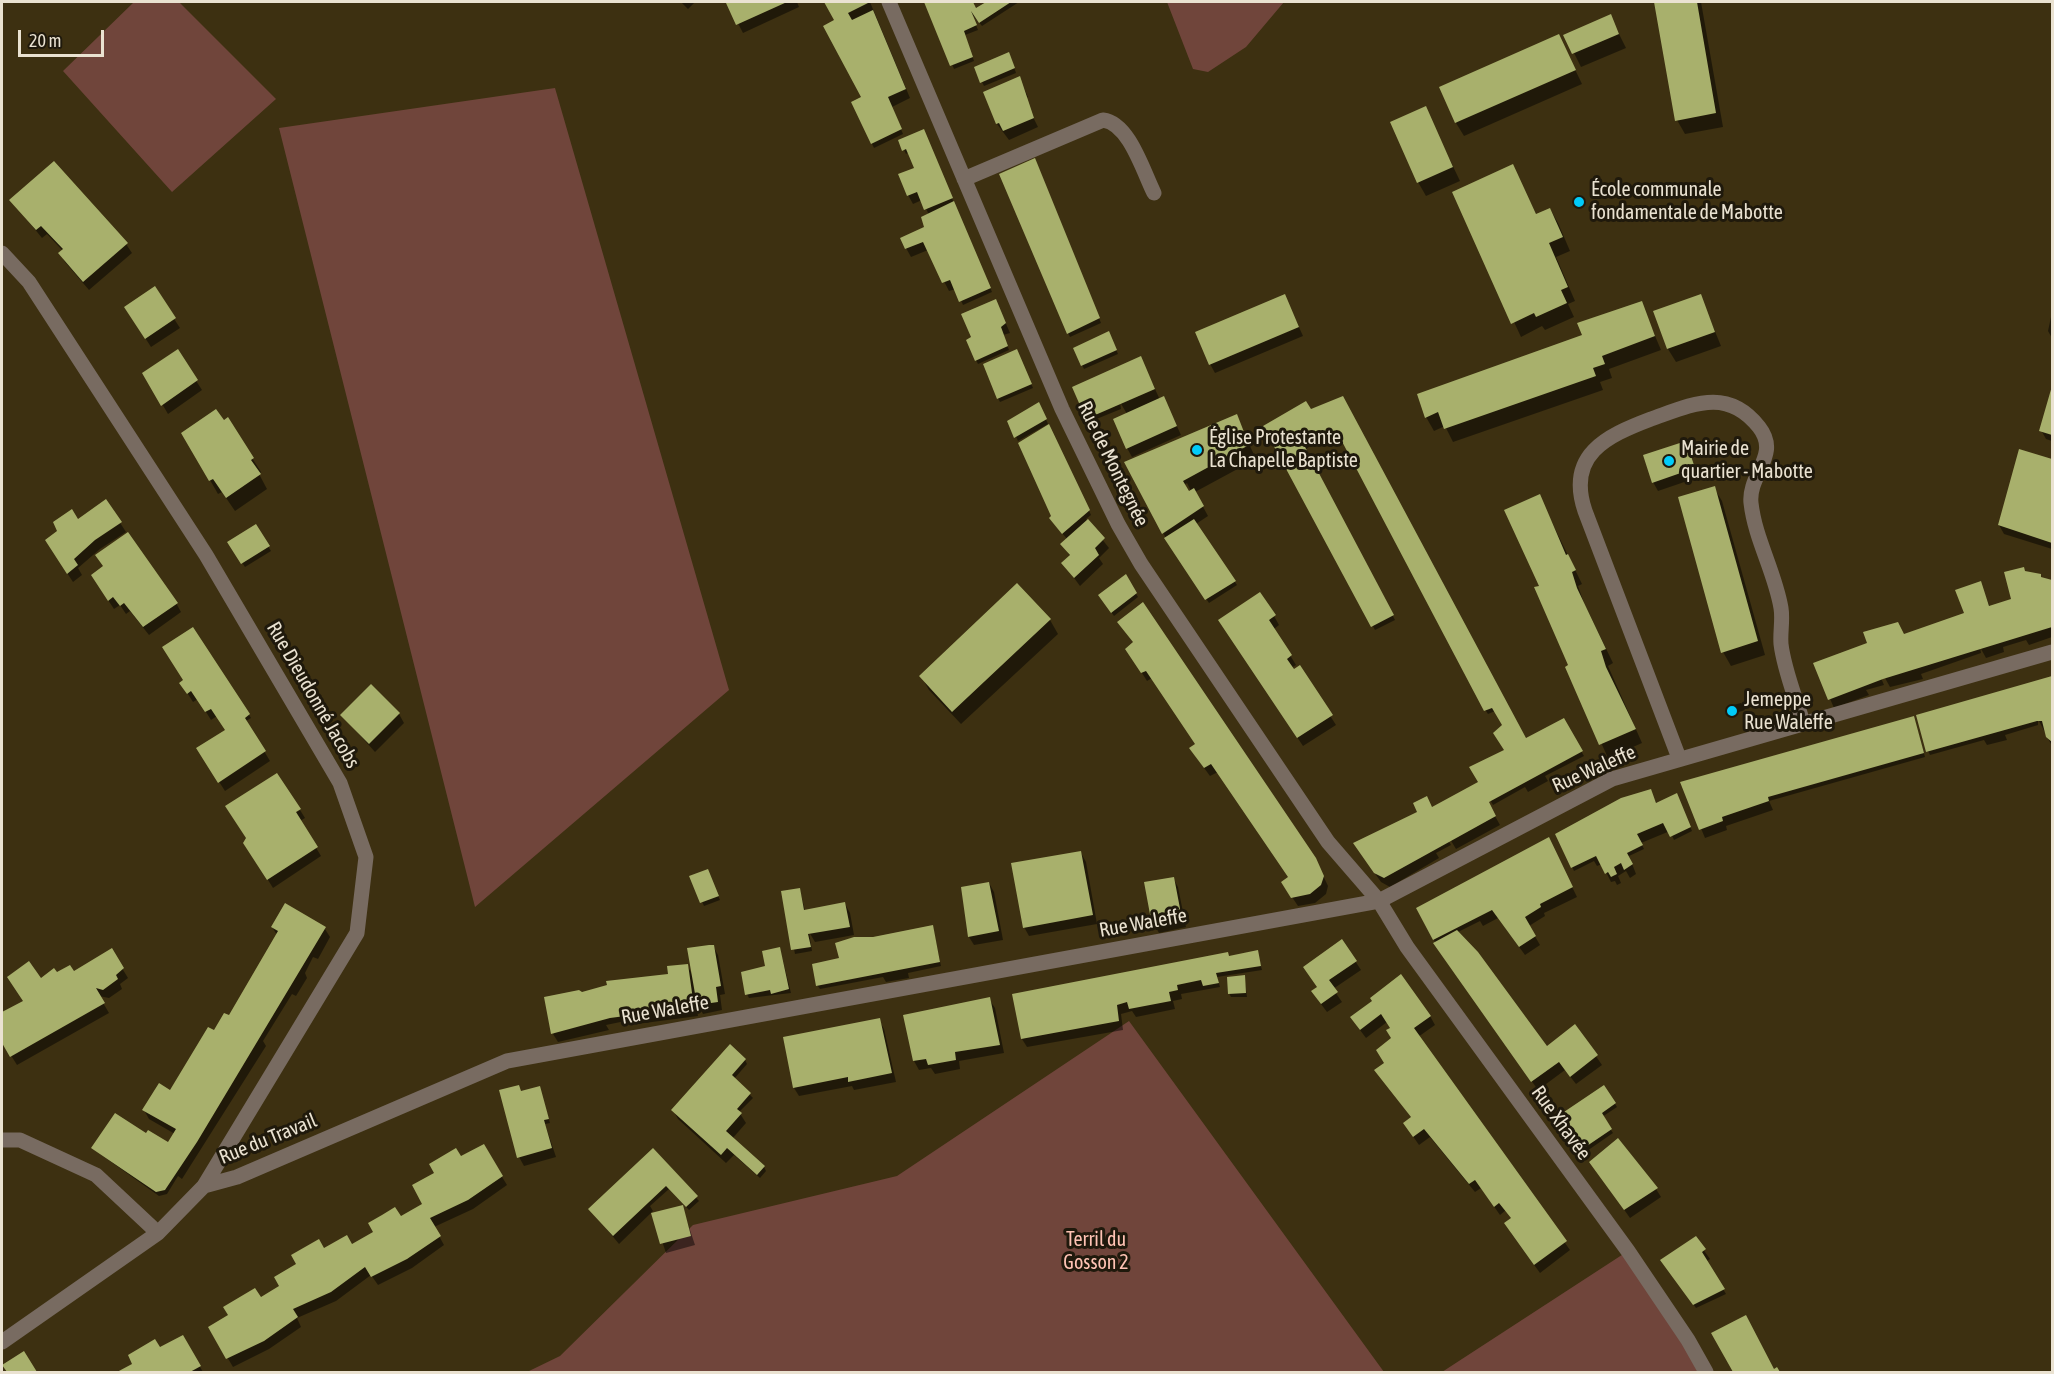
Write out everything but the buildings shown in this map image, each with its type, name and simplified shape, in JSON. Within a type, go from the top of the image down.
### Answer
[{"type":"street","name":"Rue de Montegnée","points":[[889,2],[1062,409],[1118,524],[1141,564],[1328,842],[1379,901]]},
{"type":"street","points":[[964,179],[1103,120],[1114,121],[1123,129],[1154,193]]},
{"type":"street","name":"Rue Dieudonné Jacobs","points":[[2,253],[29,282],[206,555],[340,783],[366,857],[357,933],[204,1186]]},
{"type":"street","points":[[1679,758],[1585,511],[1580,480],[1593,450],[1614,433],[1700,402],[1725,403],[1737,407],[1758,426],[1766,438],[1768,452],[1753,484],[1751,503],[1782,609],[1781,647],[1803,723]]},
{"type":"street","name":"Rue Waleffe","points":[[587,1044],[1379,901],[1612,779],[2052,652]]},
{"type":"street","name":"Rue Xhavée","points":[[1379,901],[1407,947],[1628,1251],[1688,1340],[1706,1372]]},
{"type":"street","name":"Rue du Travail","points":[[2,1342],[158,1233],[204,1186],[237,1177],[507,1061],[587,1044]]},
{"type":"street","points":[[2,1140],[20,1140],[96,1175],[158,1233]]},
{"type":"green space","points":[[134,2],[179,2],[276,99],[172,192],[63,71]]},
{"type":"green space","points":[[1167,2],[1284,2],[1246,47],[1208,72],[1193,69]]},
{"type":"green space","points":[[555,88],[729,690],[475,907],[279,128]]},
{"type":"green space","name":"Terril du Gosson 2","points":[[1129,1021],[1384,1372],[527,1372],[560,1356],[693,1225],[897,1176]]},
{"type":"green space","points":[[1628,1251],[1705,1372],[1442,1372]]},
{"type":"place","name":"École communale fondamentale de Mabotte","points":[[1579,202]]},
{"type":"place","name":"Église Protestante La Chapelle Baptiste","points":[[1197,450]]},
{"type":"place","name":"Mairie de quartier - Mabotte","points":[[1669,461]]},
{"type":"place","name":"Jemeppe Rue Waleffe","points":[[1732,711]]}]
